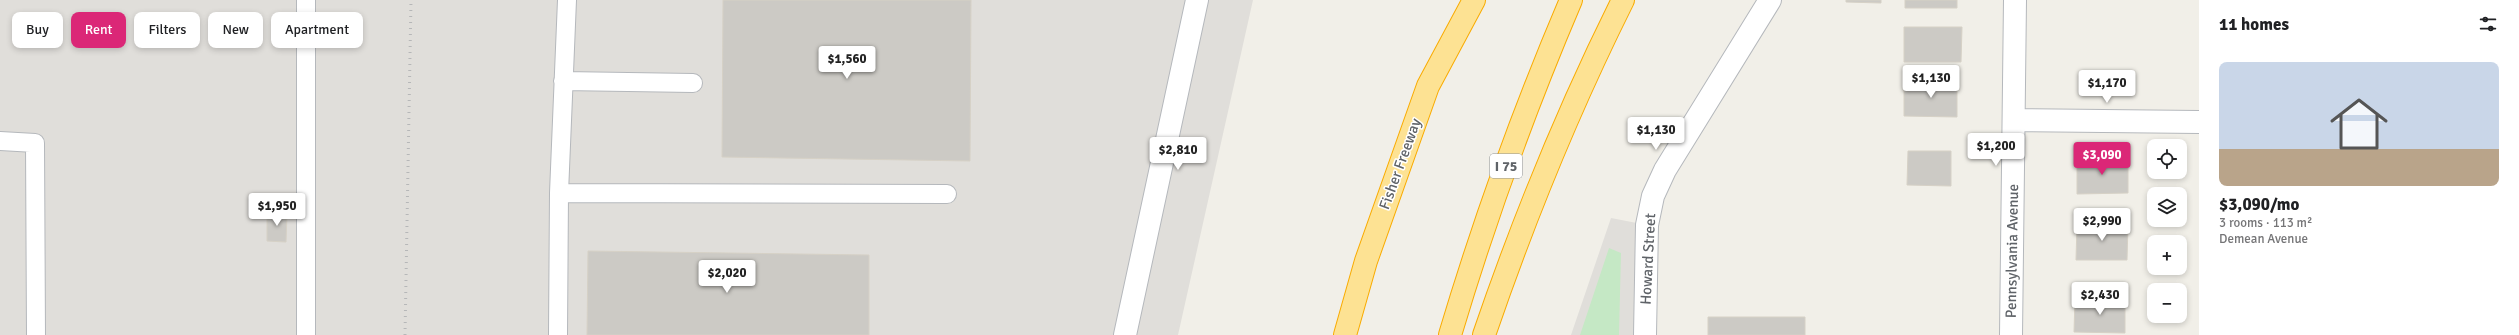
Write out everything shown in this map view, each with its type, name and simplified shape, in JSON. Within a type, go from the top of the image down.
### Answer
[{"type":"highway","points":[[1462,22],[1468,0]]},
{"type":"highway","name":"Fisher Freeway","points":[[1345,335],[1371,247],[1428,86],[1474,0]]},
{"type":"highway","name":"I 75","points":[[1450,335],[1472,262],[1530,96],[1571,0]]},
{"type":"highway","points":[[1484,335],[1506,270],[1566,123],[1623,0]]},
{"type":"street","points":[[1126,335],[1197,0]]},
{"type":"street","name":"Howard Street","points":[[1645,335],[1647,225],[1653,196],[1665,170],[1770,0]]},
{"type":"street","name":"Pennsylvania Avenue","points":[[2011,335],[2015,0]]},
{"type":"street","points":[[2014,120],[2199,122]]},
{"type":"lane","points":[[306,0],[306,335]]},
{"type":"lane","points":[[558,335],[559,193],[567,0]]},
{"type":"lane","points":[[563,81],[693,83]]},
{"type":"lane","points":[[0,141],[35,143],[36,335]]},
{"type":"lane","points":[[559,193],[947,194]]},
{"type":"shaded area","points":[[0,0],[1253,0],[1178,335],[0,335]]},
{"type":"shaded area","points":[[1611,218],[1647,225],[1645,335],[1571,335]]},
{"type":"green space","points":[[1609,248],[1621,253],[1619,335],[1580,335]]},
{"type":"building","points":[[723,0],[971,0],[970,161],[722,157]]},
{"type":"building","points":[[1846,0],[1881,0],[1881,3],[1846,2]]},
{"type":"building","points":[[1905,0],[1957,0],[1957,8],[1905,8]]},
{"type":"building","points":[[1904,27],[1962,27],[1961,62],[1904,62]]},
{"type":"building","points":[[1904,81],[1957,81],[1957,117],[1904,116]]},
{"type":"building","points":[[1908,151],[1951,151],[1951,186],[1907,185]]},
{"type":"building","points":[[2128,157],[2128,193],[2077,194],[2077,158]]},
{"type":"building","points":[[267,213],[287,213],[286,242],[267,241]]},
{"type":"building","points":[[2077,225],[2128,225],[2127,260],[2076,260]]},
{"type":"building","points":[[588,251],[869,255],[869,335],[587,335]]},
{"type":"building","points":[[2075,299],[2125,300],[2125,333],[2074,332]]},
{"type":"building","points":[[1708,317],[1805,317],[1805,335],[1708,335]]},
{"type":"railway","points":[[405,335],[411,0]]}]
